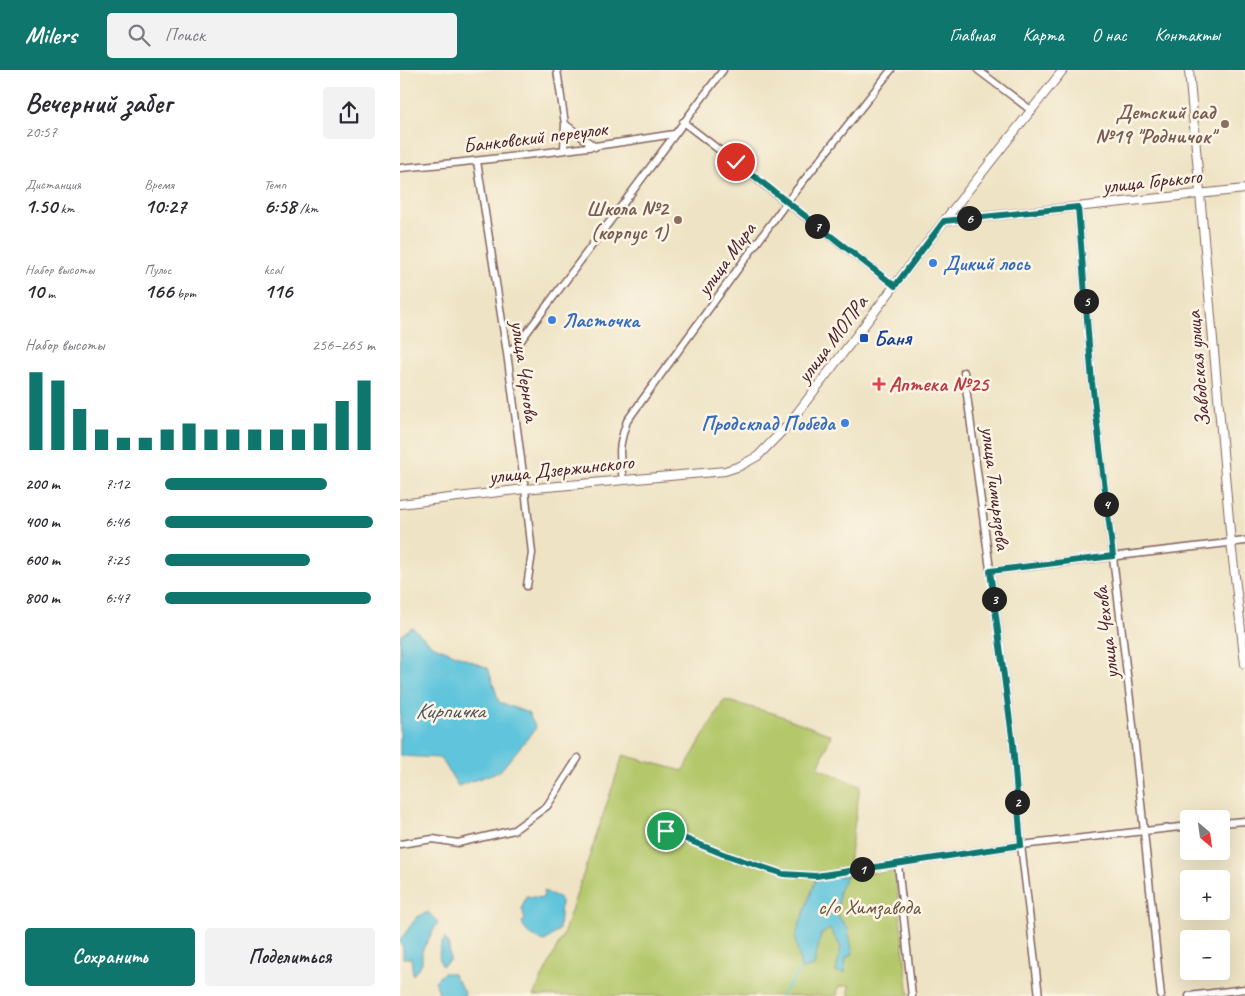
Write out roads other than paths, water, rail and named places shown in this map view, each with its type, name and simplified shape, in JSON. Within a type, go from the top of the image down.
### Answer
[{"type":"street","points":[[557,70],[565,124],[564,150]]},
{"type":"street","points":[[507,354],[519,343],[723,70]]},
{"type":"street","name":"улица Мира","points":[[623,480],[619,452],[620,440],[627,421],[786,203],[891,70]]},
{"type":"street","points":[[978,70],[1032,112]]},
{"type":"street","name":"улица МОПРа","points":[[726,471],[758,456],[788,425],[944,221],[1064,70]]},
{"type":"street","name":"Заводская улица","points":[[1189,70],[1231,542],[1245,664]]},
{"type":"street","points":[[683,122],[895,286]]},
{"type":"street","points":[[565,124],[596,147]]},
{"type":"street","name":"Банковский переулок","points":[[400,168],[596,147],[674,134]]},
{"type":"street","name":"улица Чернова","points":[[477,161],[507,354],[525,489],[532,552],[527,586]]},
{"type":"street","name":"улица Горького","points":[[944,221],[1245,189]]},
{"type":"street","name":"улица Чехова","points":[[1078,207],[1092,382],[1131,707],[1161,996]]},
{"type":"street","name":"улица Тимирязева","points":[[964,372],[1013,744],[1021,845],[1039,996]]},
{"type":"street","name":"улица Дзержинского","points":[[401,504],[525,489],[726,471]]},
{"type":"street","points":[[400,495],[401,504]]},
{"type":"street","points":[[990,571],[1245,541]]},
{"type":"street","points":[[400,844],[433,840],[458,842],[514,830],[547,806],[578,758]]},
{"type":"street","points":[[1230,822],[1245,821]]},
{"type":"street","points":[[666,831],[723,854],[783,874],[816,876],[1021,845],[1180,827]]},
{"type":"street","points":[[898,864],[912,996]]},
{"type":"street","points":[[1189,996],[1245,989]]},
{"type":"water","name":"Кирпичка","points":[[412,627],[432,645],[488,668],[499,702],[528,713],[536,728],[500,771],[458,786],[441,758],[400,756],[400,636]]},
{"type":"water","points":[[847,875],[839,891],[838,916],[848,929],[853,954],[846,958],[845,973],[836,972],[841,947],[830,929],[821,934],[814,966],[801,969],[795,937],[816,879]]},
{"type":"water","points":[[544,891],[558,897],[561,901],[559,930],[545,941],[530,935],[525,930],[522,922],[525,920],[522,908],[526,896],[543,898]]},
{"type":"water","points":[[428,912],[438,922],[422,951],[422,963],[413,975],[411,958],[403,958],[403,947],[400,944],[400,940],[417,917]]},
{"type":"water","points":[[445,938],[449,947],[450,960],[442,966],[439,952]]},
{"type":"water","points":[[443,973],[452,973],[464,991],[465,996],[439,996],[435,981]]},
{"type":"waterway","points":[[781,996],[801,969]]},
{"type":"place","name":"Детский сад №19 \"Родничок\"","points":[[1225,124]]},
{"type":"place","name":"Школа №2 (корпус 1)","points":[[678,220]]},
{"type":"place","name":"Дикий лось","points":[[933,263]]},
{"type":"place","name":"Ласточка","points":[[552,320]]},
{"type":"place","name":"Баня","points":[[864,338]]},
{"type":"place","name":"Аптека №25","points":[[879,384]]},
{"type":"place","name":"Продсклад Победа","points":[[845,423]]},
{"type":"park label","name":"с/о Химзавода","points":[[869,907]]}]
